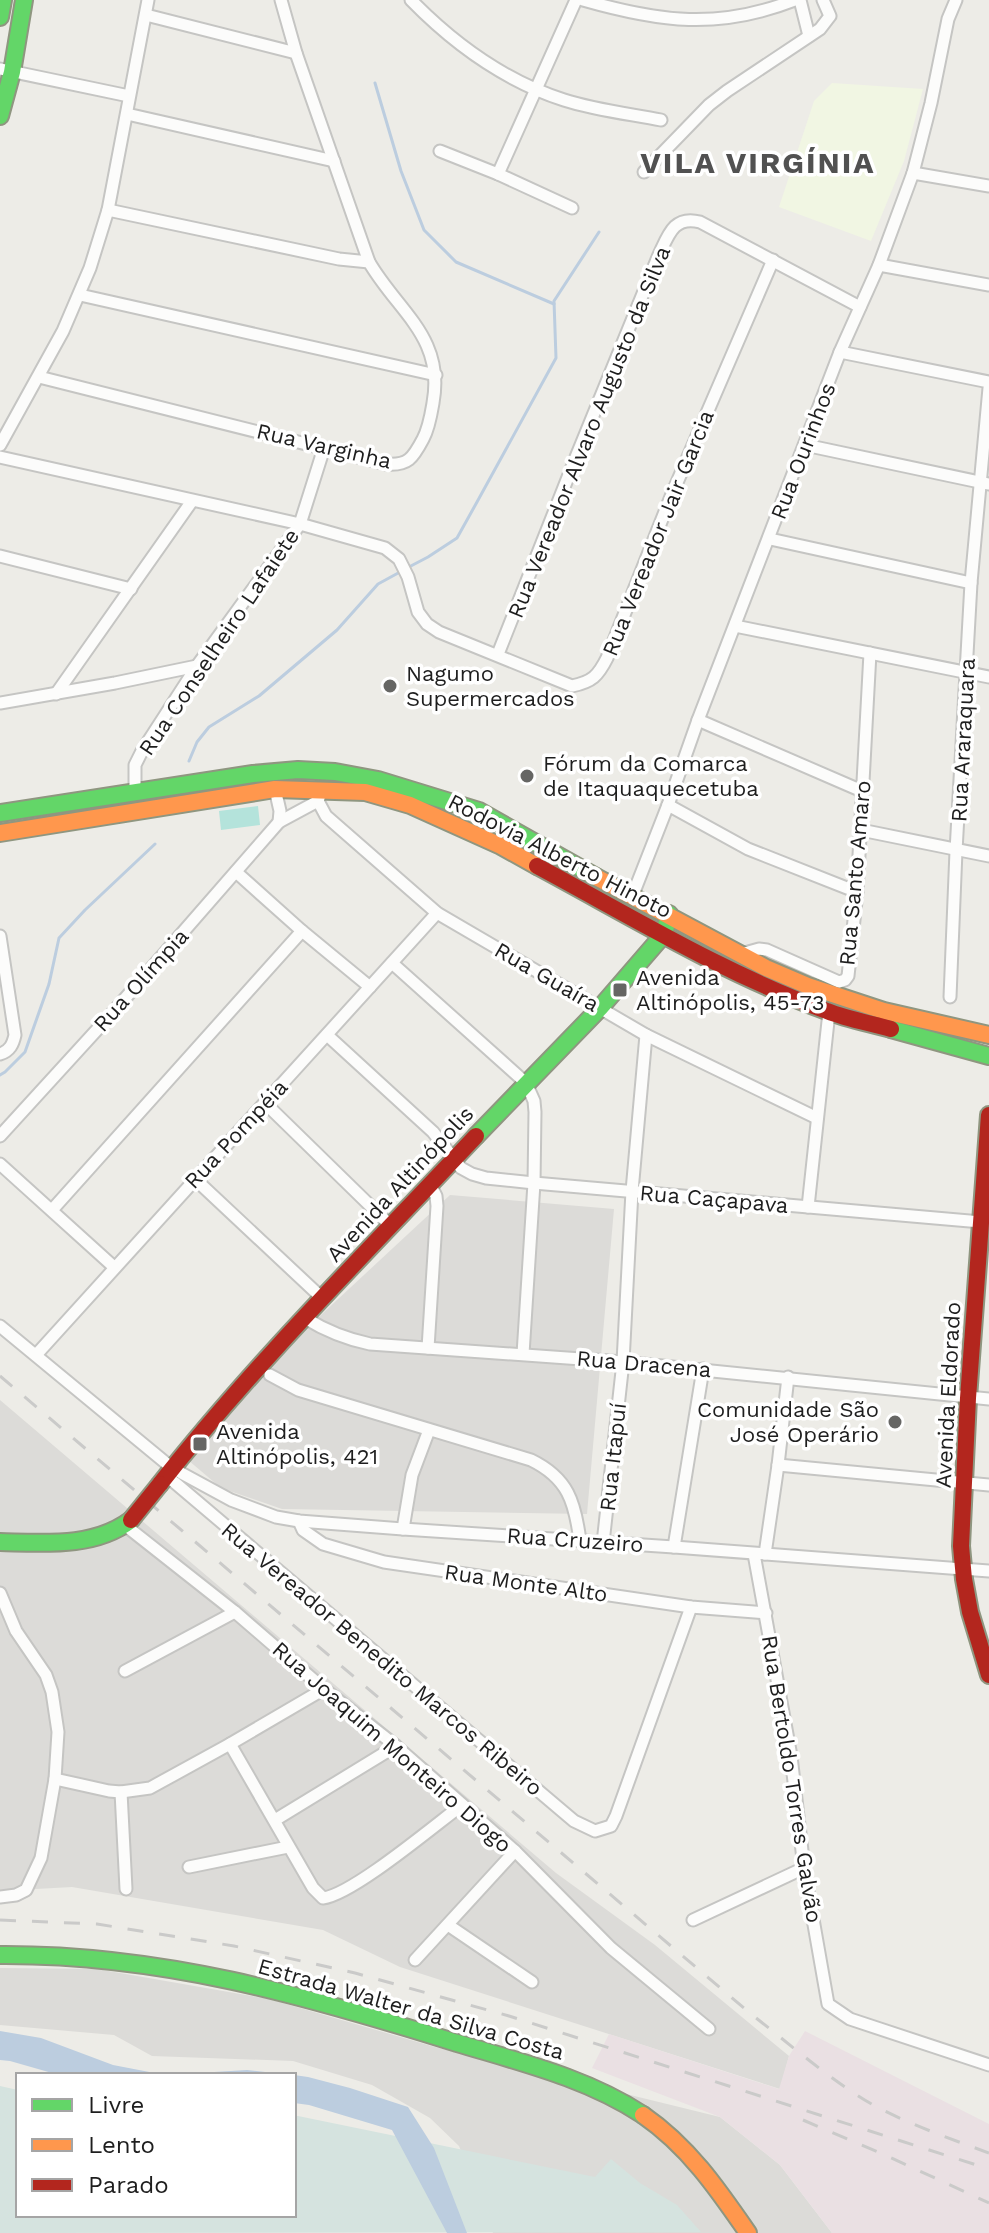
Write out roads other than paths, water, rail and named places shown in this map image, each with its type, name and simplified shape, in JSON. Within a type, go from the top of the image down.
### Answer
[{"type":"main road","points":[[0,17],[3,0]]},
{"type":"main road","points":[[0,116],[6,70],[24,0]]},
{"type":"main road","name":"Rodovia Alberto Hinoto","points":[[0,813],[253,774],[298,770],[360,776],[479,811],[740,954],[829,995],[989,1035]]},
{"type":"main road","name":"Rodovia Alberto Hinoto","points":[[0,833],[275,789],[320,795],[365,792],[410,805],[501,846],[762,985],[829,1012],[989,1056]]},
{"type":"main road","points":[[558,877],[575,882],[620,906],[632,897]]},
{"type":"main road","name":"Avenida Altinópolis","points":[[129,1523],[211,1421],[322,1298],[600,1008],[664,934],[669,914]]},
{"type":"main road","name":"Avenida Eldorado","points":[[988,1667],[967,1603],[962,1570],[968,1398],[982,1302],[981,1222],[986,1200],[989,1115]]},
{"type":"main road","points":[[0,1542],[54,1543],[110,1533],[129,1523]]},
{"type":"main road","name":"Estrada Walter da Silva Costa","points":[[0,1955],[54,1954],[110,1960],[193,1972],[272,1989],[584,2083],[619,2100],[660,2127],[686,2150],[710,2177],[748,2233]]},
{"type":"street","points":[[0,445],[39,377],[80,295],[108,210],[148,0]]},
{"type":"street","name":"Rua Varginha","points":[[39,377],[386,464],[400,465],[416,452],[427,432],[435,394],[436,375],[432,355],[414,322],[369,262],[296,53],[281,0]]},
{"type":"street","points":[[411,0],[436,25],[490,66],[536,90],[567,101],[661,120]]},
{"type":"street","points":[[498,174],[576,0]]},
{"type":"street","points":[[583,0],[651,17],[707,20],[740,17],[797,0],[809,36]]},
{"type":"street","points":[[644,172],[709,105],[820,29],[830,16],[823,0]]},
{"type":"street","name":"Rua Ourinhos","points":[[632,897],[840,352],[879,265],[913,173],[948,19],[956,0]]},
{"type":"street","points":[[146,15],[296,53]]},
{"type":"street","points":[[6,70],[129,96]]},
{"type":"street","points":[[127,114],[334,161]]},
{"type":"street","points":[[440,151],[572,208]]},
{"type":"street","points":[[913,173],[989,186]]},
{"type":"street","points":[[108,210],[339,259],[369,262]]},
{"type":"street","name":"Rua Vereador Alvaro Augusto da Silva","points":[[498,654],[577,454],[672,229],[682,221],[700,222],[860,307]]},
{"type":"street","name":"Rua Vereador Jair Garcia","points":[[300,524],[385,548],[399,559],[418,612],[427,624],[439,632],[572,686],[585,683],[602,668],[672,494],[773,260]]},
{"type":"street","points":[[879,265],[989,285]]},
{"type":"street","points":[[80,295],[436,375]]},
{"type":"street","points":[[840,352],[989,382]]},
{"type":"street","name":"Rua Araraquara","points":[[950,997],[971,583],[984,483],[989,388]]},
{"type":"street","points":[[805,445],[984,483]]},
{"type":"street","name":"Rua Conselheiro Lafaiete","points":[[135,792],[135,765],[142,751],[197,666],[300,524],[324,448]]},
{"type":"street","points":[[0,457],[300,524]]},
{"type":"street","points":[[56,694],[192,501]]},
{"type":"street","points":[[770,539],[971,583]]},
{"type":"street","points":[[0,556],[131,589]]},
{"type":"street","points":[[735,626],[989,677]]},
{"type":"street","name":"Rua Santo Amaro","points":[[740,954],[767,950],[839,982],[845,980],[850,969],[870,653]]},
{"type":"street","points":[[0,703],[197,666]]},
{"type":"street","points":[[698,720],[862,791]]},
{"type":"street","points":[[275,789],[279,800],[279,822]]},
{"type":"street","name":"Rua Olímpia","points":[[0,1136],[279,822],[320,795]]},
{"type":"street","name":"Rua Guaíra","points":[[320,795],[326,816],[437,913],[646,1035],[817,1118]]},
{"type":"street","points":[[668,805],[748,849],[857,892]]},
{"type":"street","points":[[861,830],[989,856]]},
{"type":"street","points":[[236,872],[370,987]]},
{"type":"street","name":"Rua Pompéia","points":[[36,1355],[437,913]]},
{"type":"street","points":[[52,1210],[302,931]]},
{"type":"street","points":[[0,937],[15,1035],[9,1049],[1,1053]]},
{"type":"street","points":[[392,963],[526,1083],[534,1101],[534,1183],[523,1354]]},
{"type":"street","points":[[808,1207],[829,1012]]},
{"type":"street","points":[[327,1035],[433,1132],[454,1160]]},
{"type":"street","name":"Rua Itapuí","points":[[603,1543],[623,1362],[632,1191],[646,1035]]},
{"type":"street","points":[[265,1103],[392,1227]]},
{"type":"street","name":"Rua Caçapava","points":[[454,1160],[472,1174],[534,1183],[981,1222]]},
{"type":"street","points":[[0,1164],[114,1267]]},
{"type":"street","points":[[195,1179],[322,1298]]},
{"type":"street","points":[[428,1348],[437,1206],[431,1186]]},
{"type":"street","name":"Rua Dracena","points":[[305,1318],[348,1340],[370,1344],[703,1369],[989,1399]]},
{"type":"street","name":"Rua Vereador Benedito Marcos Ribeiro","points":[[0,1326],[36,1355],[166,1476],[574,1821],[589,1830],[603,1830],[611,1826],[616,1816],[691,1607]]},
{"type":"street","points":[[674,1547],[703,1369]]},
{"type":"street","points":[[270,1375],[298,1390],[544,1466],[570,1495],[580,1541]]},
{"type":"street","name":"Rua Bertoldo Torres Galvão","points":[[788,1377],[778,1465],[759,1554],[791,1756],[804,1868],[828,2004],[850,2019],[989,2065]]},
{"type":"street","points":[[403,1529],[412,1475],[429,1430]]},
{"type":"street","points":[[778,1465],[989,1485]]},
{"type":"street","name":"Rua Cruzeiro","points":[[166,1476],[207,1488],[255,1510],[299,1521],[989,1571]]},
{"type":"street","name":"Rua Monte Alto","points":[[299,1521],[303,1530],[323,1544],[384,1562],[691,1607],[766,1613]]},
{"type":"street","name":"Rua Joaquim Monteiro Diogo","points":[[129,1523],[324,1689],[396,1746],[515,1851],[611,1948],[709,2029]]},
{"type":"street","points":[[0,1593],[16,1631],[46,1675],[58,1732],[55,1779],[41,1858],[26,1890],[2,1897]]},
{"type":"street","points":[[125,1671],[235,1612]]},
{"type":"street","points":[[55,1779],[109,1791],[150,1788],[324,1689]]},
{"type":"street","points":[[230,1744],[318,1895],[327,1898],[371,1872],[462,1805]]},
{"type":"street","points":[[275,1820],[396,1746]]},
{"type":"street","points":[[121,1792],[126,1889]]},
{"type":"street","points":[[189,1867],[288,1847]]},
{"type":"street","points":[[415,1960],[515,1851]]},
{"type":"street","points":[[693,1920],[804,1868]]},
{"type":"street","points":[[448,1925],[532,1982]]},
{"type":"waterway","points":[[375,83],[401,171],[424,230],[456,262],[554,304]]},
{"type":"waterway","points":[[407,568],[457,538],[556,358],[554,301],[599,232]]},
{"type":"waterway","points":[[189,761],[197,742],[209,727],[259,696],[337,630],[378,584],[400,572]]},
{"type":"waterway","points":[[0,1075],[25,1052],[49,984],[59,938],[155,844]]},
{"type":"railway","points":[[0,1376],[751,2014],[812,2062],[875,2106],[917,2126],[989,2153]]},
{"type":"railway","points":[[0,1920],[97,1924],[234,1946],[355,1973],[509,2016],[989,2169]]},
{"type":"railway","points":[[803,2120],[989,2203]]},
{"type":"place","name":"Nagumo Supermercados","points":[[390,686]]},
{"type":"place","name":"Fórum da Comarca de Itaquaquecetuba","points":[[527,776]]},
{"type":"place","name":"Avenida Altinópolis, 45-73","points":[[620,990]]},
{"type":"place","name":"Comunidade São José Operário","points":[[895,1422]]},
{"type":"place","name":"Avenida Altinópolis, 421","points":[[200,1444]]},
{"type":"district","name":"VILA VIRGÍNIA","points":[[758,162]]}]
